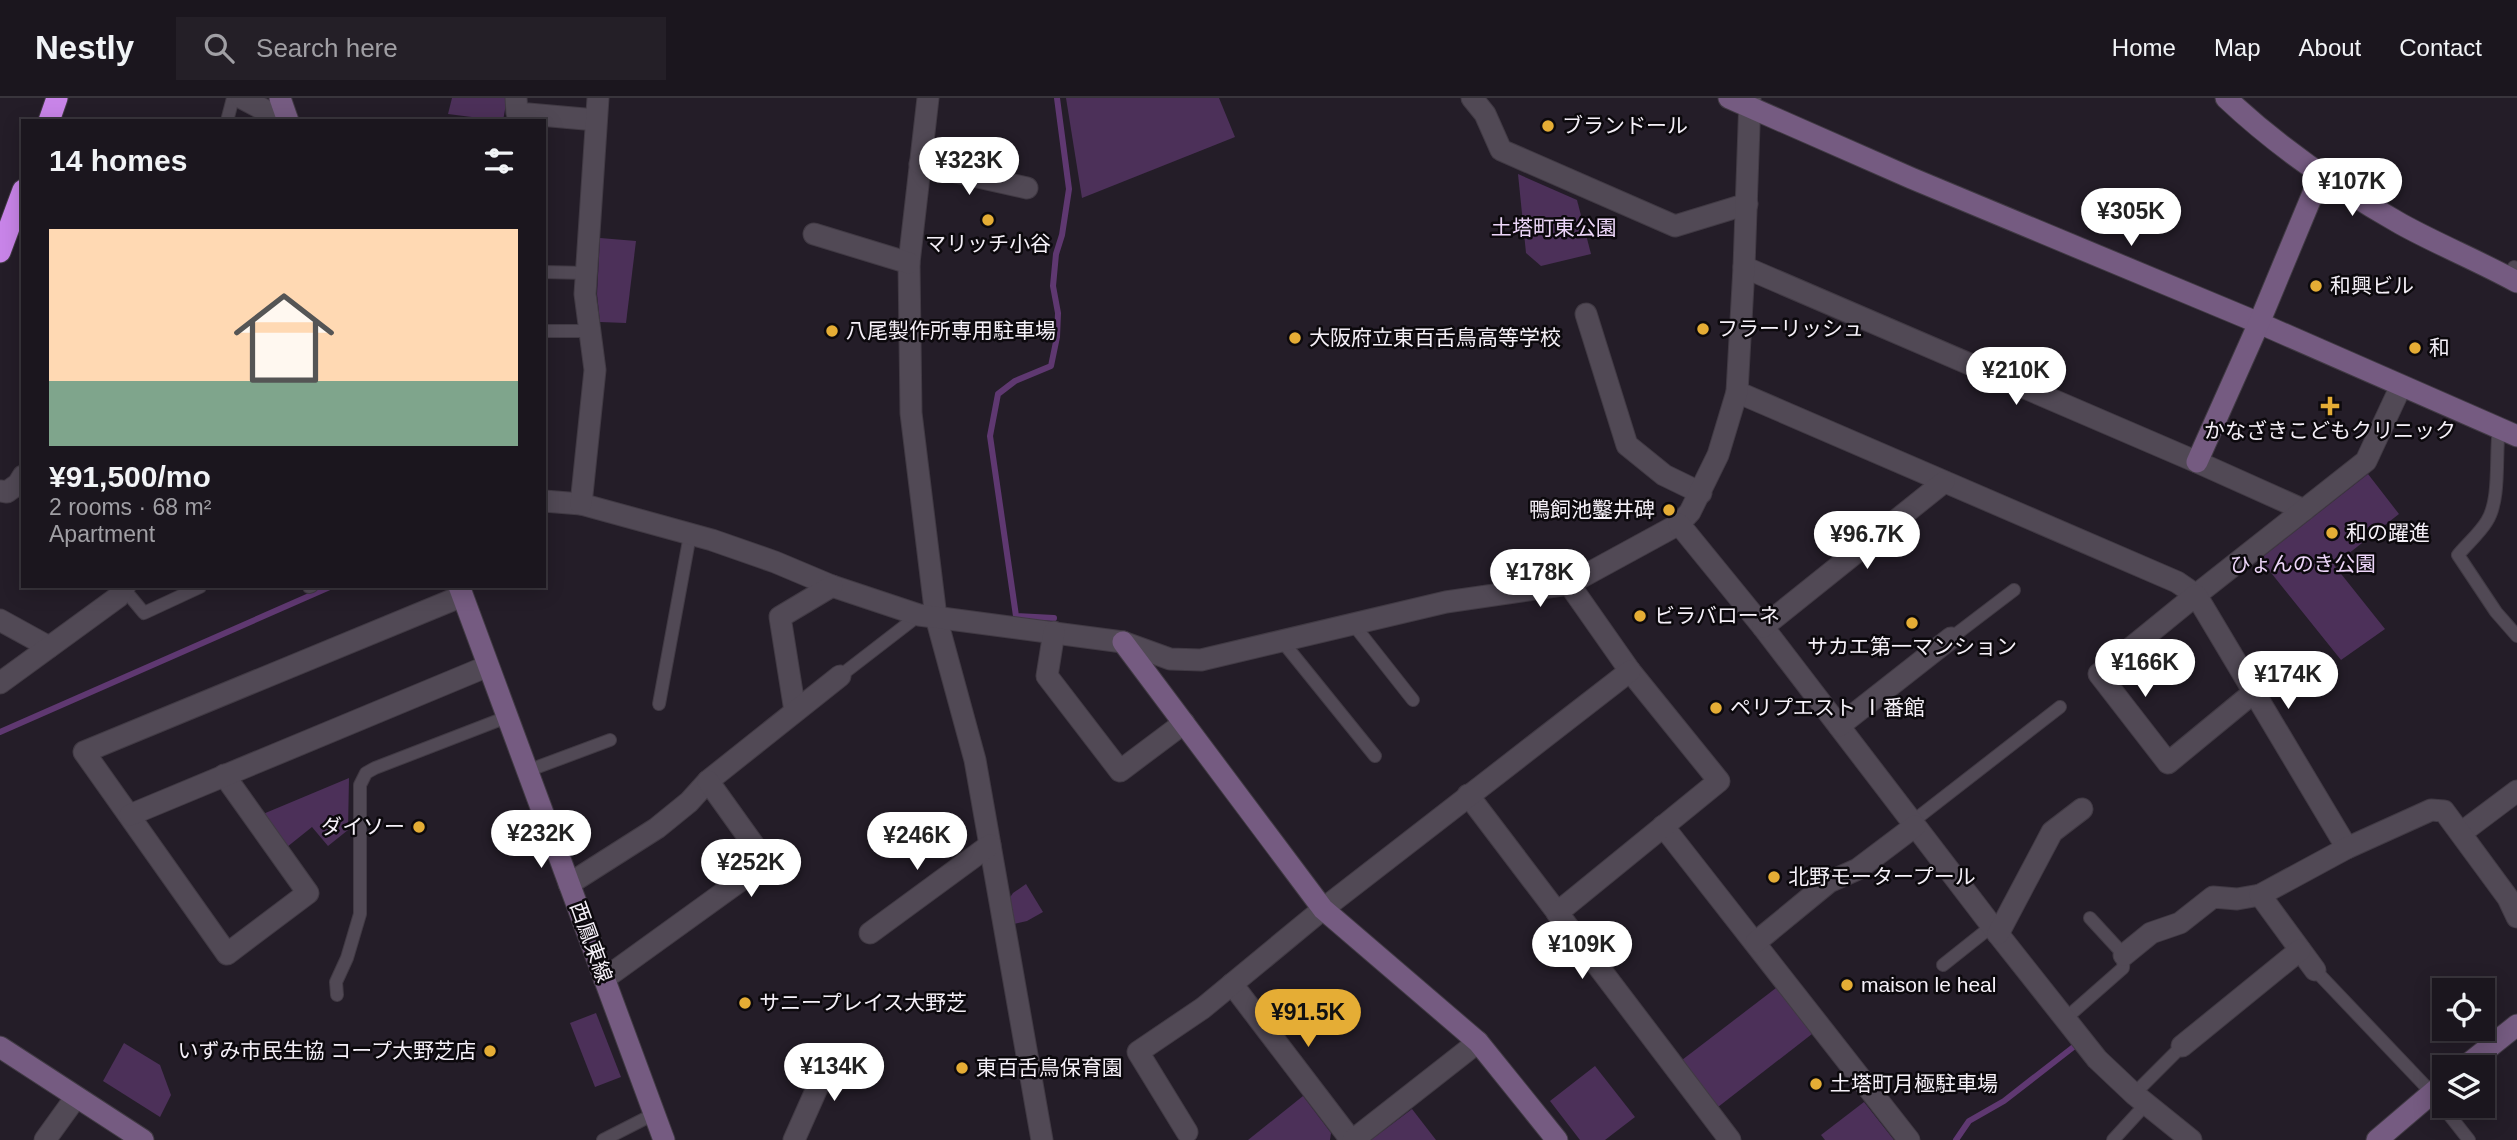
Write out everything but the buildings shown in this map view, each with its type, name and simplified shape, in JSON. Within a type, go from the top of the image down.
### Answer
[{"type":"highway","points":[[49,119],[57,98]]},
{"type":"highway","points":[[0,252],[21,195]]},
{"type":"street","points":[[242,98],[282,119]]},
{"type":"street","points":[[279,98],[285,119]]},
{"type":"street","points":[[516,98],[517,113],[596,120]]},
{"type":"street","points":[[581,504],[595,370],[585,294],[598,98]]},
{"type":"street","points":[[928,98],[909,263],[911,413],[928,616],[975,760],[1042,1140]]},
{"type":"street","points":[[1472,98],[1485,114],[1501,150],[1675,226],[1747,204]]},
{"type":"street","points":[[1730,98],[1750,102],[1911,178],[2508,432]]},
{"type":"street","points":[[2226,98],[2245,116],[2321,174],[2401,224],[2514,272]]},
{"type":"street","points":[[546,501],[581,504],[690,535],[763,558],[832,586],[928,616],[1123,642],[1170,659],[1201,660],[1446,602],[1569,584],[1679,524],[1701,494],[1718,455],[1737,392],[1750,102]]},
{"type":"street","points":[[920,164],[1027,188]]},
{"type":"street","points":[[2197,462],[2259,324],[2321,174]]},
{"type":"street","points":[[814,234],[909,263]]},
{"type":"street","points":[[1744,267],[2304,510]]},
{"type":"street","points":[[1586,314],[1627,445],[1664,475],[1701,494]]},
{"type":"street","points":[[2253,693],[2168,763],[2099,674],[2366,461],[2401,386]]},
{"type":"street","points":[[1737,392],[2177,582],[2196,595],[2347,848]]},
{"type":"street","points":[[0,491],[7,492],[21,479]]},
{"type":"street","points":[[1763,627],[1944,482]]},
{"type":"street","points":[[1679,524],[1763,627],[2097,1059],[2140,1099],[2191,1140]]},
{"type":"street","points":[[1557,913],[1718,781],[1630,671],[1569,584]]},
{"type":"street","points":[[795,712],[780,617],[832,586]]},
{"type":"street","points":[[0,683],[118,597],[125,588]]},
{"type":"street","points":[[224,775],[308,893],[228,954],[84,752],[460,591]]},
{"type":"street","name":"西鳳東線","points":[[460,591],[664,1140]]},
{"type":"street","points":[[0,620],[49,647]]},
{"type":"street","points":[[1054,632],[1047,676],[1120,771],[1184,723]]},
{"type":"street","points":[[1839,726],[1951,638]]},
{"type":"street","points":[[1123,642],[1323,909],[1478,1042],[1557,1140]]},
{"type":"street","points":[[130,815],[488,666]]},
{"type":"street","points":[[1186,1137],[1138,1052],[1203,1008],[1323,909],[1630,671]]},
{"type":"street","points":[[569,884],[657,828],[689,802],[708,781],[840,676]]},
{"type":"street","points":[[604,979],[766,862],[708,781]]},
{"type":"street","points":[[2461,833],[2517,792]]},
{"type":"street","points":[[1468,795],[1730,1140]]},
{"type":"street","points":[[1995,930],[2052,832],[2082,809]]},
{"type":"street","points":[[2124,955],[2151,933],[2180,923],[2213,897],[2237,899],[2260,895],[2347,848],[2431,810],[2444,811],[2508,898],[2517,917]]},
{"type":"street","points":[[1756,942],[1829,882],[1858,869],[1914,824]]},
{"type":"street","points":[[1663,826],[1909,1140]]},
{"type":"street","points":[[885,930],[990,845]]},
{"type":"street","points":[[2260,895],[2315,970]]},
{"type":"street","points":[[2182,1046],[2300,950]]},
{"type":"street","points":[[1232,984],[1352,1140],[1478,1042]]},
{"type":"street","points":[[2479,1055],[2517,1025]]},
{"type":"street","points":[[0,1046],[143,1140]]},
{"type":"street","points":[[794,1140],[818,1086],[807,1068]]},
{"type":"street","points":[[2381,1139],[2432,1092]]},
{"type":"street","points":[[45,1140],[76,1097]]},
{"type":"lane","points":[[228,119],[233,98]]},
{"type":"lane","points":[[546,272],[586,273]]},
{"type":"lane","points":[[546,331],[590,331]]},
{"type":"lane","points":[[2508,432],[2496,452],[2494,506],[2486,523],[2458,555],[2496,612],[2517,636]]},
{"type":"lane","points":[[659,704],[690,535]]},
{"type":"lane","points":[[125,588],[144,612],[198,588]]},
{"type":"lane","points":[[1951,638],[2014,590]]},
{"type":"lane","points":[[840,676],[928,616]]},
{"type":"lane","points":[[1353,624],[1413,700]]},
{"type":"lane","points":[[1282,641],[1375,756]]},
{"type":"lane","points":[[1914,824],[2060,707]]},
{"type":"lane","points":[[337,995],[335,982],[347,958],[360,914],[360,785],[366,774],[375,768],[507,718]]},
{"type":"lane","points":[[527,771],[610,740]]},
{"type":"lane","points":[[2065,1019],[2123,968],[2124,955],[2090,918]]},
{"type":"lane","points":[[1943,965],[1995,930]]},
{"type":"lane","points":[[2315,970],[2432,1081]]},
{"type":"lane","points":[[2113,1140],[2140,1099],[2182,1046]]},
{"type":"lane","points":[[603,1140],[654,1114]]},
{"type":"lane","points":[[2456,1118],[2469,1140]]},
{"type":"green space","points":[[452,98],[507,98],[503,119],[448,114]]},
{"type":"green space","points":[[1066,98],[1219,98],[1235,137],[1082,198]]},
{"type":"green space","name":"土塔町東公園","points":[[1518,174],[1577,200],[1591,254],[1541,266],[1526,253]]},
{"type":"green space","points":[[600,238],[636,241],[626,323],[600,322],[597,294]]},
{"type":"green space","name":"ひょんのき公園","points":[[2368,474],[2399,514],[2334,565],[2385,629],[2341,660],[2260,559]]},
{"type":"green space","points":[[349,778],[348,830],[328,846],[312,827],[287,847],[263,814]]},
{"type":"green space","points":[[1026,884],[1043,912],[1027,921],[1010,925],[1006,903],[1013,893]]},
{"type":"green space","points":[[1776,988],[1812,1034],[1718,1107],[1682,1060]]},
{"type":"green space","points":[[596,1013],[621,1077],[595,1087],[570,1023]]},
{"type":"green space","points":[[124,1043],[160,1065],[171,1095],[160,1117],[103,1081]]},
{"type":"green space","points":[[1595,1066],[1635,1117],[1605,1140],[1580,1140],[1550,1101]]},
{"type":"green space","points":[[1303,1096],[1331,1133],[1330,1140],[1248,1140]]},
{"type":"green space","points":[[1864,1102],[1894,1140],[1825,1140],[1821,1135]]},
{"type":"green space","points":[[1412,1109],[1436,1140],[1371,1140]]},
{"type":"waterway","points":[[1054,618],[1016,616],[990,436],[998,394],[1015,381],[1051,366],[1057,337],[1058,313],[1053,286],[1056,254],[1062,235],[1069,189],[1057,98]]},
{"type":"waterway","points":[[0,732],[327,588]]},
{"type":"waterway","points":[[1956,1140],[1969,1121],[2004,1101],[2076,1045]]},
{"type":"place","name":"ブランドール","points":[[1548,126]]},
{"type":"place","name":"マリッチ小谷","points":[[988,220]]},
{"type":"place","name":"和興ビル","points":[[2316,286]]},
{"type":"place","name":"フラーリッシュ","points":[[1703,329]]},
{"type":"place","name":"八尾製作所専用駐車場","points":[[832,331]]},
{"type":"place","name":"大阪府立東百舌鳥高等学校","points":[[1295,338]]},
{"type":"place","name":"和","points":[[2415,348]]},
{"type":"place","name":"かなざきこどもクリニック","points":[[2330,406]]},
{"type":"place","name":"鴨飼池鑿井碑","points":[[1669,510]]},
{"type":"place","name":"和の躍進","points":[[2332,533]]},
{"type":"place","name":"ビラバローネ","points":[[1640,616]]},
{"type":"place","name":"サカエ第一マンション","points":[[1912,623]]},
{"type":"place","name":"ペリプエスト Ⅰ番館","points":[[1716,708]]},
{"type":"place","name":"ダイソー","points":[[419,827]]},
{"type":"place","name":"北野モータープール","points":[[1774,877]]},
{"type":"place","name":"maison le heal","points":[[1847,985]]},
{"type":"place","name":"サニープレイス大野芝","points":[[745,1003]]},
{"type":"place","name":"いずみ市民生協 コープ大野芝店","points":[[490,1051]]},
{"type":"place","name":"東百舌鳥保育園","points":[[962,1068]]},
{"type":"place","name":"土塔町月極駐車場","points":[[1816,1084]]}]
